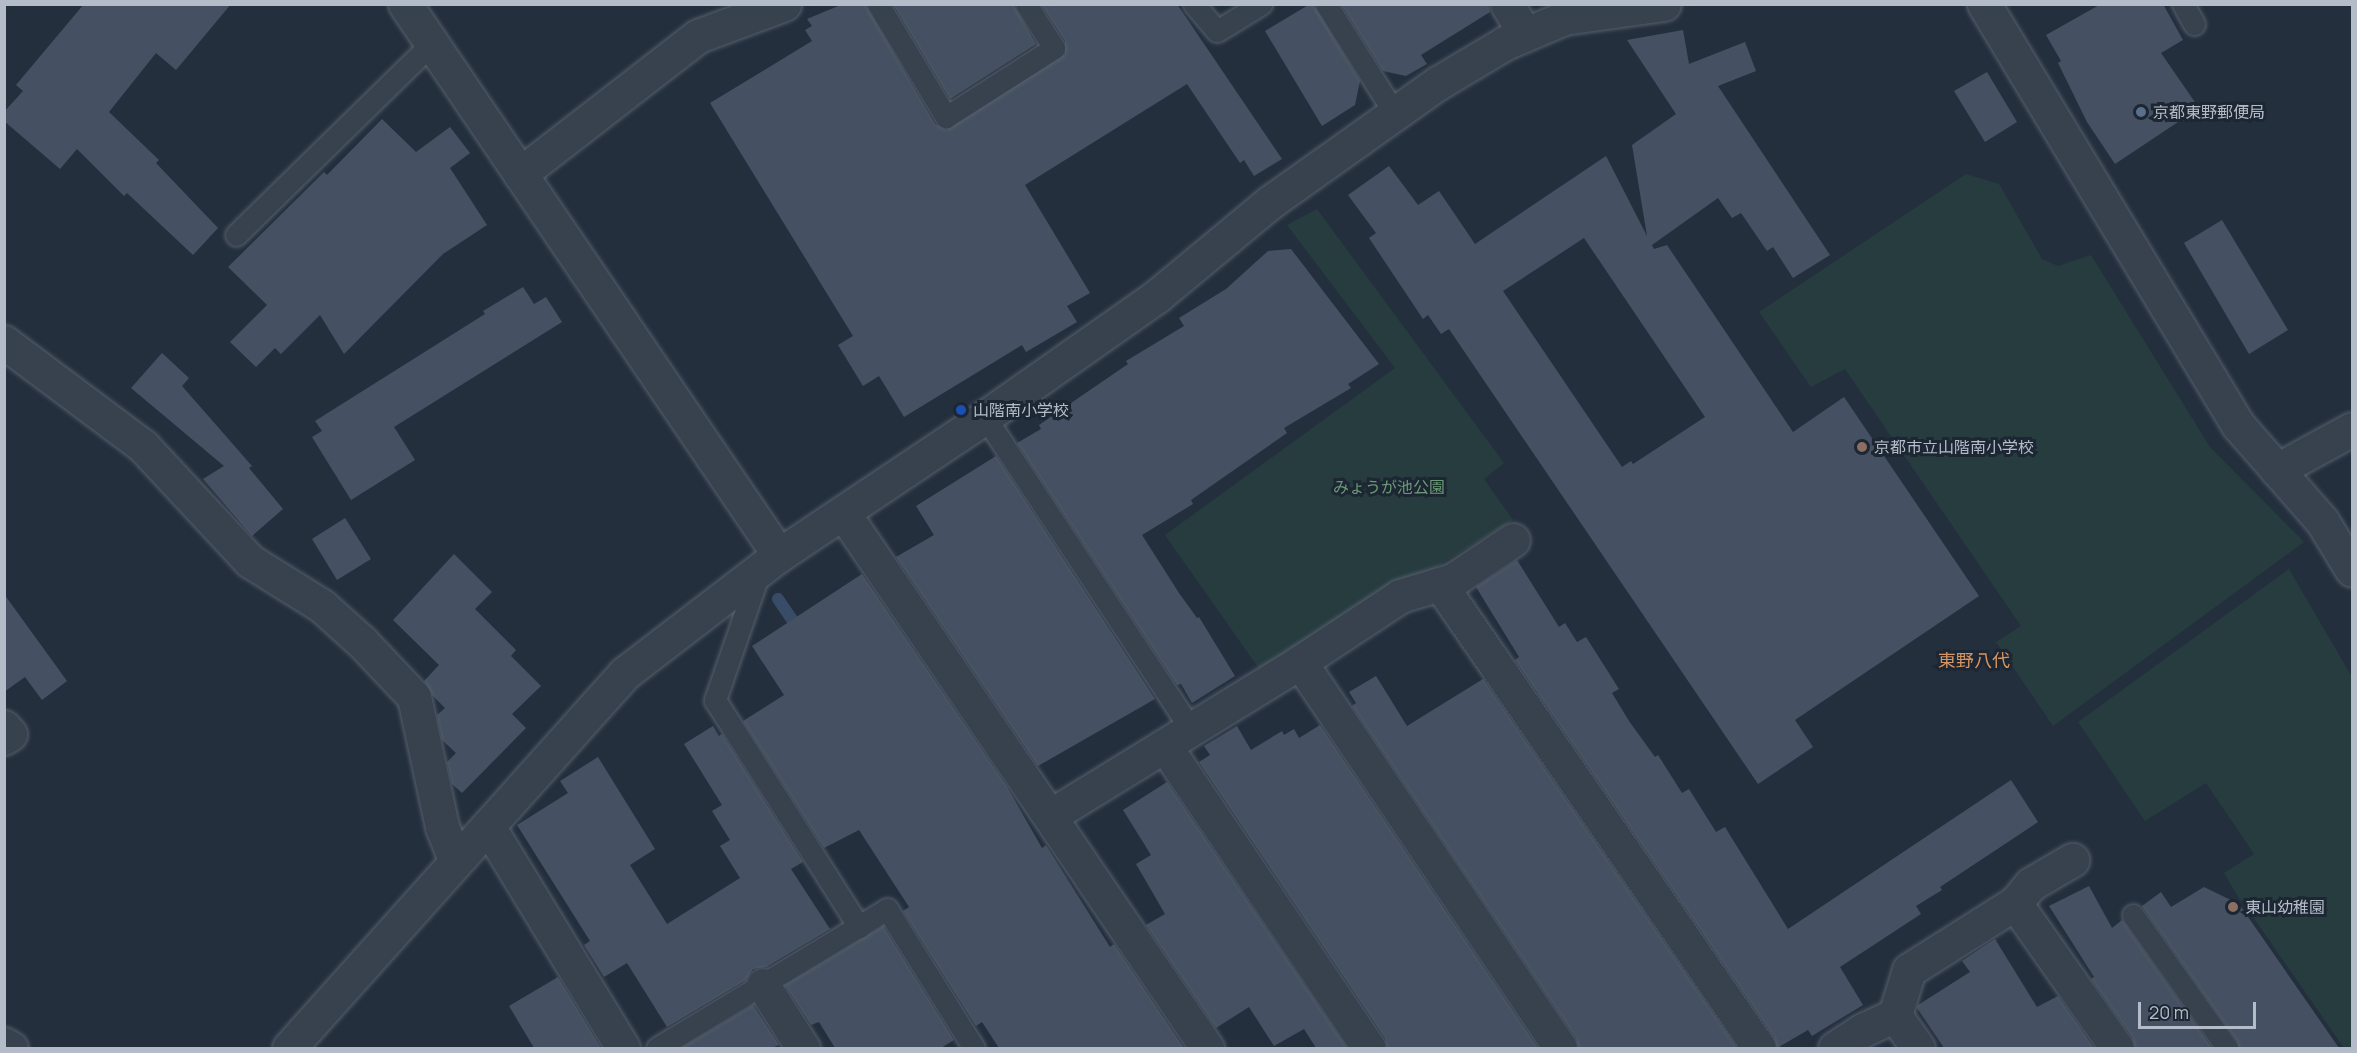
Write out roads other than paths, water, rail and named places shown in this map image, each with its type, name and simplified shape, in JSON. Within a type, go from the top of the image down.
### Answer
[{"type":"street","points":[[405,4],[520,174],[770,562]]},
{"type":"street","points":[[520,174],[698,36],[783,4]]},
{"type":"street","points":[[1507,4],[1525,34]]},
{"type":"street","points":[[299,1045],[456,861],[625,673],[770,562],[844,514],[1157,296],[1269,203],[1438,82],[1505,43],[1564,18],[1664,4]]},
{"type":"street","points":[[1984,4],[2238,425],[2322,521],[2352,570]]},
{"type":"street","points":[[4,342],[143,446],[250,561],[322,606],[362,642],[414,697],[442,827],[456,861]]},
{"type":"street","points":[[2277,470],[2352,429]]},
{"type":"street","points":[[844,514],[1207,1048]]},
{"type":"street","points":[[1050,816],[1300,662],[1400,596],[1453,580],[1513,540]]},
{"type":"street","points":[[1440,584],[1759,1048]]},
{"type":"street","points":[[1300,662],[1560,1048]]},
{"type":"street","points":[[4,727],[10,734],[4,738]]},
{"type":"street","points":[[1178,738],[1369,1048]]},
{"type":"street","points":[[488,826],[623,1048]]},
{"type":"street","points":[[1835,1048],[1863,1030],[1895,1015],[1909,970],[2015,903],[2031,884],[2072,860]]},
{"type":"street","points":[[2015,903],[2117,1048]]},
{"type":"street","points":[[764,985],[803,1048]]},
{"type":"street","points":[[1895,1015],[1918,1048]]},
{"type":"street","points":[[4,1044],[11,1048]]},
{"type":"lane","points":[[878,4],[946,117],[1054,48],[1026,4]]},
{"type":"lane","points":[[1194,4],[1217,32],[1261,4]]},
{"type":"lane","points":[[1326,4],[1395,114]]},
{"type":"lane","points":[[2183,4],[2194,24]]},
{"type":"lane","points":[[236,236],[432,43]]},
{"type":"lane","points":[[985,417],[1178,738]]},
{"type":"lane","points":[[770,562],[715,700],[859,927]]},
{"type":"lane","points":[[657,1048],[887,909],[974,1048]]},
{"type":"lane","points":[[2133,915],[2227,1048]]},
{"type":"waterway","points":[[778,599],[801,633]]},
{"type":"place","name":"京都東野郵便局","points":[[2141,112]]},
{"type":"place","name":"山階南小学校","points":[[961,410]]},
{"type":"place","name":"京都市立山階南小学校","points":[[1862,447]]},
{"type":"place","name":"東山幼稚園","points":[[2233,907]]},
{"type":"district","name":"東野八代","points":[[1974,660]]},
{"type":"park label","name":"みょうが池公園","points":[[1389,487]]}]
